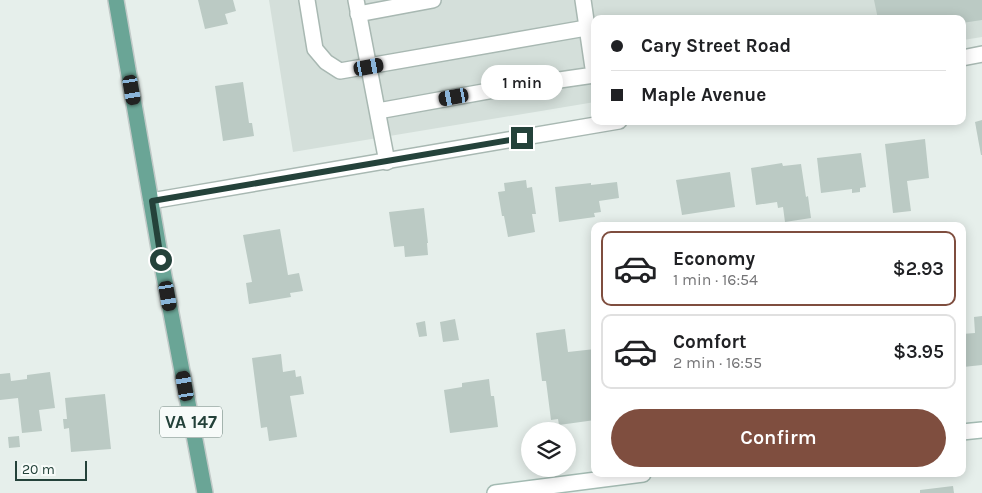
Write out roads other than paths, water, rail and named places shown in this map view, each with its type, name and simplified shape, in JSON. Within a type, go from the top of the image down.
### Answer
[{"type":"main road","name":"VA 147","points":[[116,0],[205,493]]},
{"type":"street","points":[[307,0],[315,49],[326,62],[340,71],[586,28]]},
{"type":"street","points":[[387,162],[357,7],[432,0]]},
{"type":"street","points":[[583,0],[591,57]]},
{"type":"street","points":[[966,57],[982,54]]},
{"type":"street","points":[[378,111],[512,86],[591,74]]},
{"type":"street","points":[[152,201],[596,125]]},
{"type":"street","points":[[966,432],[982,430]]},
{"type":"street","points":[[495,493],[620,477]]}]
